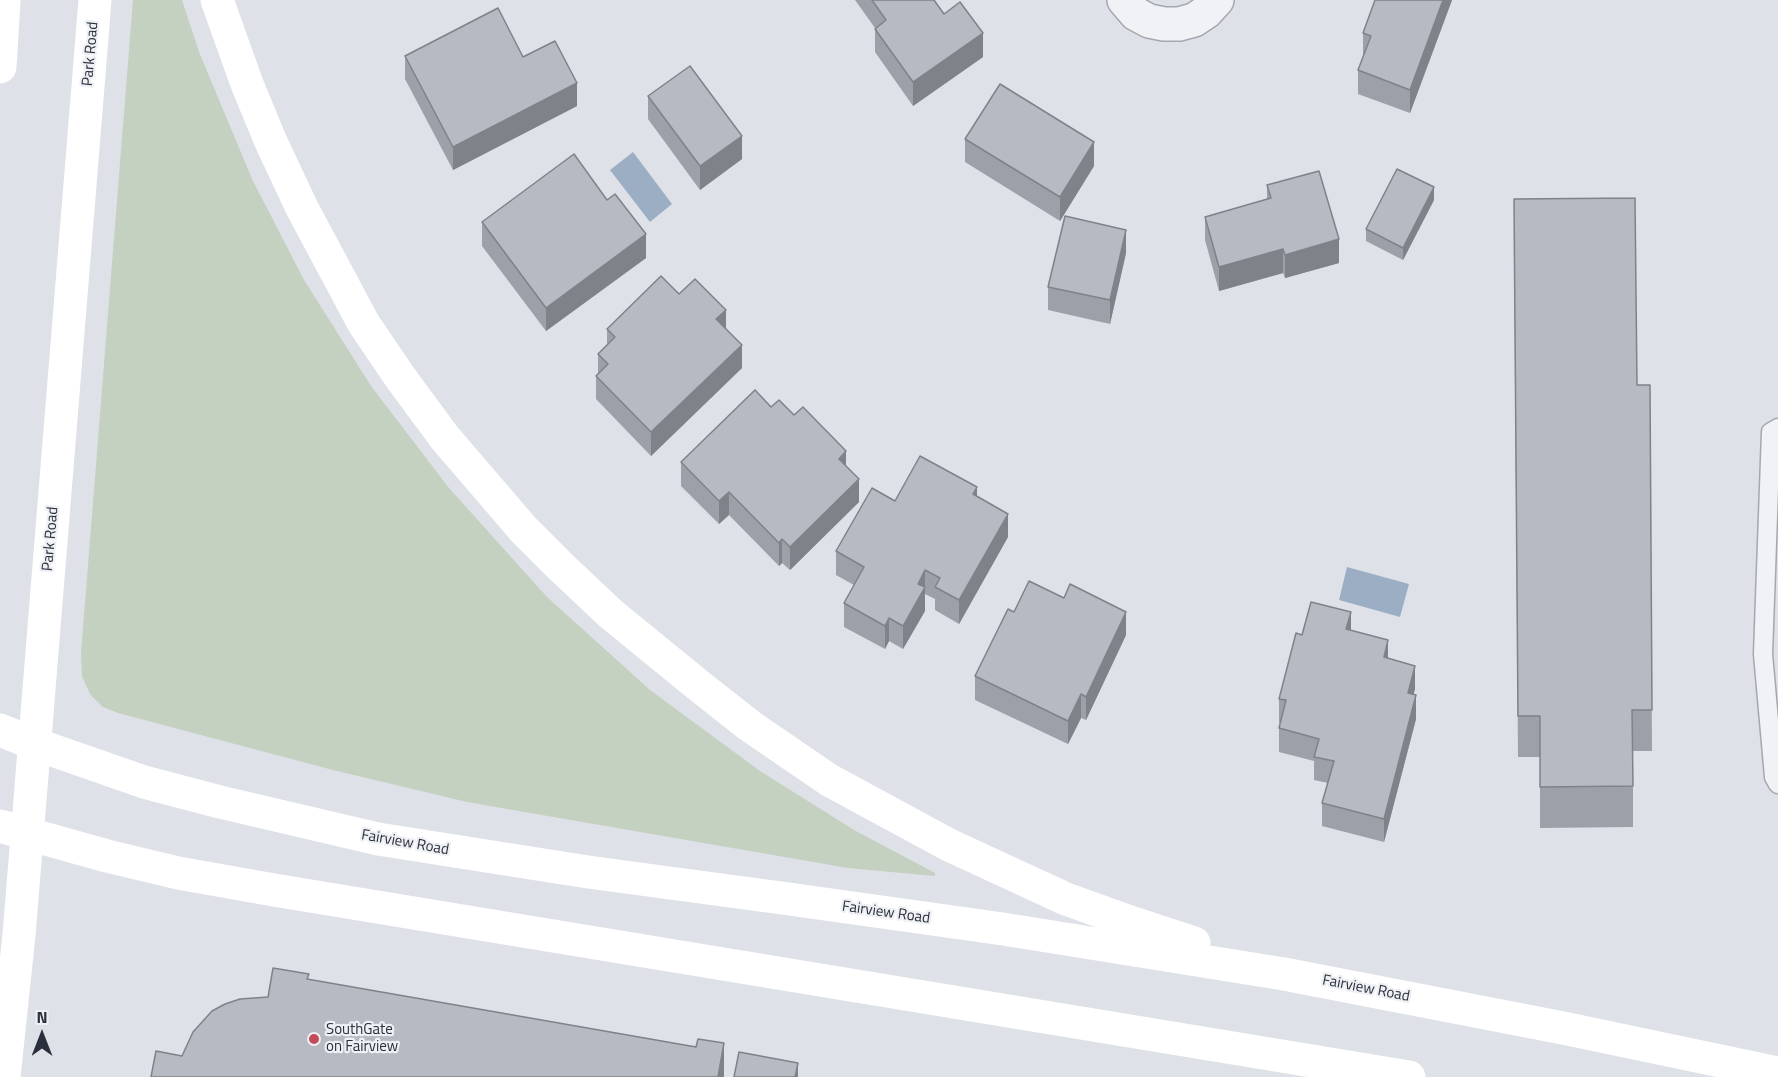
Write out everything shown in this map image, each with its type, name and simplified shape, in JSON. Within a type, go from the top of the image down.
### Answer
[{"type":"main road","points":[[0,67],[4,0]]},
{"type":"main road","name":"Park Road","points":[[4,1077],[19,935],[13,830],[35,744],[95,0]]},
{"type":"main road","points":[[217,0],[247,84],[271,142],[302,208],[364,324],[445,438],[524,530],[611,614],[750,726],[830,780],[902,820],[1066,899],[1284,974]]},
{"type":"main road","name":"Fairview Road","points":[[0,730],[155,785],[378,839],[588,872],[1003,929],[1284,974],[1778,1073]]},
{"type":"main road","points":[[13,830],[178,873],[1408,1077]]},
{"type":"street","points":[[1124,0],[1136,14],[1149,21],[1164,24],[1179,24],[1194,20],[1206,12],[1217,0]]},
{"type":"lane","points":[[1778,428],[1771,432],[1763,654],[1774,777],[1778,784]]},
{"type":"green space","points":[[133,0],[182,0],[199,52],[252,179],[304,280],[371,386],[449,488],[547,597],[650,690],[760,771],[854,830],[935,873],[935,876],[848,868],[467,802],[333,770],[118,713],[103,707],[90,694],[82,676],[81,653]]},
{"type":"water","points":[[633,152],[672,204],[650,222],[610,170]]},
{"type":"water","points":[[1347,567],[1409,584],[1400,617],[1339,600]]},
{"type":"building","points":[[872,0],[934,0],[944,14],[960,2],[983,33],[913,82],[875,29],[886,20]]},
{"type":"building","points":[[1375,0],[1443,0],[1410,90],[1358,70],[1371,36],[1363,33]]},
{"type":"building","points":[[498,8],[523,57],[555,41],[577,83],[453,147],[405,56]]},
{"type":"building","points":[[690,66],[742,136],[700,166],[648,96]]},
{"type":"building","points":[[1000,84],[1094,142],[1060,197],[965,139]]},
{"type":"building","points":[[574,154],[607,200],[615,194],[646,234],[546,308],[482,222]]},
{"type":"building","points":[[1397,169],[1434,187],[1403,248],[1366,229]]},
{"type":"building","points":[[1319,171],[1339,239],[1285,255],[1283,249],[1219,267],[1205,217],[1271,198],[1267,185]]},
{"type":"building","points":[[1635,198],[1637,385],[1650,385],[1652,710],[1632,710],[1633,786],[1540,787],[1540,716],[1518,716],[1514,199]]},
{"type":"building","points":[[1065,216],[1126,230],[1110,300],[1048,287]]},
{"type":"building","points":[[661,276],[679,294],[695,279],[726,310],[716,319],[742,345],[651,432],[596,376],[608,364],[598,354],[615,337],[607,329]]},
{"type":"building","points":[[755,390],[771,407],[779,400],[794,415],[803,407],[846,451],[839,459],[859,479],[790,547],[782,539],[779,543],[729,492],[719,501],[681,462]]},
{"type":"building","points":[[920,456],[977,487],[973,494],[1008,514],[959,600],[935,587],[940,578],[925,570],[918,584],[925,587],[903,626],[889,618],[885,626],[844,603],[864,567],[836,551],[872,488],[895,501]]},
{"type":"building","points":[[1029,581],[1064,598],[1070,584],[1126,612],[1086,697],[1081,694],[1068,721],[975,676],[1008,609],[1014,612]]},
{"type":"building","points":[[1311,602],[1351,612],[1346,629],[1388,640],[1384,657],[1415,666],[1408,693],[1416,695],[1384,819],[1322,803],[1334,761],[1314,757],[1319,739],[1279,728],[1286,700],[1279,699],[1296,633],[1302,635]]},
{"type":"building","points":[[273,968],[309,974],[307,979],[696,1047],[698,1039],[724,1043],[718,1077],[151,1077],[156,1051],[182,1056],[193,1032],[212,1011],[240,999],[268,997]]},
{"type":"building","points":[[739,1052],[798,1063],[795,1077],[734,1077]]},
{"type":"place","name":"SouthGate on Fairview","points":[[314,1039]]}]
